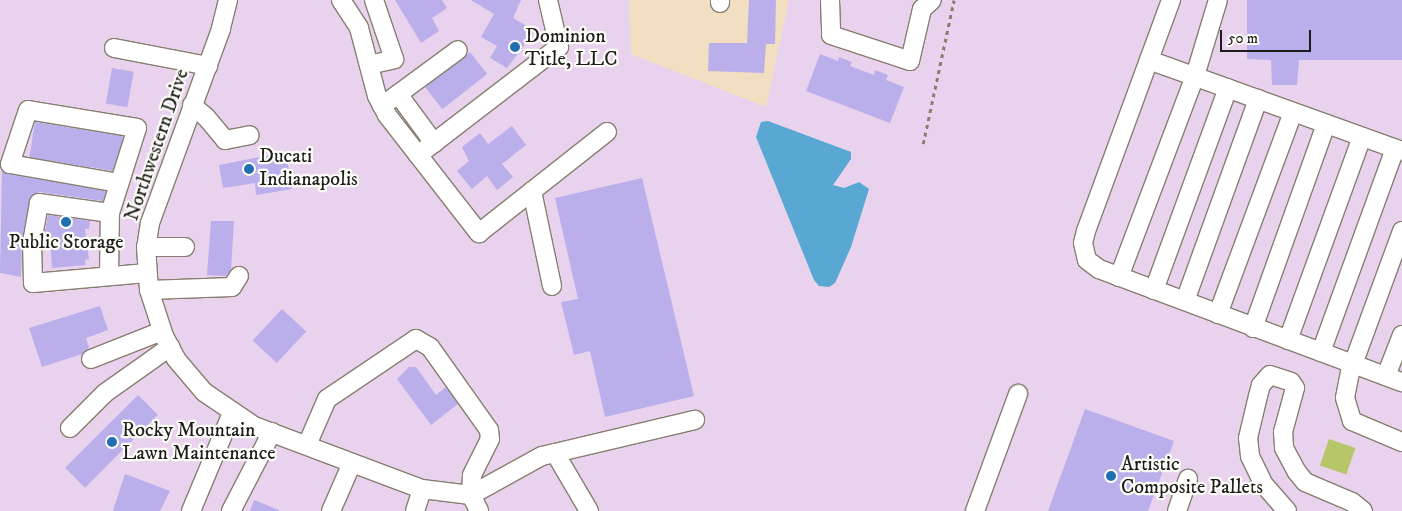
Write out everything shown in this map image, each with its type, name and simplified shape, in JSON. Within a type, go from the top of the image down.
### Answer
[{"type":"street","name":"Northwestern Drive","points":[[228,0],[208,66],[158,197],[146,247],[148,281],[162,331],[170,347],[204,392],[232,413],[272,432],[422,489],[475,503]]},
{"type":"street","points":[[366,0],[345,5],[359,28],[382,106],[479,233],[607,132]]},
{"type":"street","points":[[369,65],[394,59],[374,0]]},
{"type":"street","points":[[418,155],[559,47],[548,0]]},
{"type":"street","points":[[830,0],[831,35],[910,61],[922,9],[932,0]]},
{"type":"street","points":[[1171,0],[1084,238],[1084,253],[1090,264],[1119,277],[1253,328],[1394,379],[1402,335]]},
{"type":"street","points":[[1119,277],[1195,76],[1218,0]]},
{"type":"street","points":[[114,48],[208,66]]},
{"type":"street","points":[[382,106],[458,50]]},
{"type":"street","points":[[1149,60],[1398,150],[1321,352]]},
{"type":"street","points":[[1154,290],[1228,88]]},
{"type":"street","points":[[398,94],[434,143]]},
{"type":"street","points":[[1185,301],[1258,99]]},
{"type":"street","points":[[192,105],[206,117],[225,140],[250,135]]},
{"type":"street","points":[[108,274],[110,213],[137,128],[28,110],[10,164],[119,183]]},
{"type":"street","points":[[1218,314],[1293,112]]},
{"type":"street","points":[[1253,328],[1326,124]]},
{"type":"street","points":[[1288,340],[1362,137]]},
{"type":"street","points":[[532,191],[552,286]]},
{"type":"street","points":[[110,213],[39,203],[32,241],[33,283],[108,274],[148,281],[232,288],[239,276]]},
{"type":"street","points":[[1402,231],[1352,364],[1344,398],[1352,421],[1402,442]]},
{"type":"street","points":[[146,247],[185,248]]},
{"type":"street","points":[[91,359],[162,331]]},
{"type":"street","points":[[307,445],[326,399],[416,339],[430,347],[489,430],[487,446],[475,465],[475,503]]},
{"type":"street","points":[[70,428],[105,392],[170,347]]},
{"type":"street","points":[[1287,511],[1264,485],[1250,456],[1248,438],[1258,396],[1261,385],[1270,375],[1291,382],[1295,388],[1283,432],[1284,448],[1296,472],[1314,487],[1352,502],[1363,511]]},
{"type":"street","points":[[975,511],[1018,394]]},
{"type":"street","points":[[191,511],[232,413]]},
{"type":"street","points":[[475,503],[542,456],[694,420]]},
{"type":"street","points":[[231,511],[272,432]]},
{"type":"street","points":[[555,453],[589,511]]},
{"type":"street","points":[[331,511],[352,463]]},
{"type":"street","points":[[1177,511],[1188,479]]},
{"type":"street","points":[[415,511],[422,489]]},
{"type":"path","points":[[923,144],[954,0]]},
{"type":"shaded area","points":[[0,0],[629,0],[631,54],[766,107],[789,0],[1402,0],[1402,511],[0,511]]},
{"type":"green space","points":[[1329,439],[1355,448],[1346,475],[1320,465]]},
{"type":"water","points":[[768,121],[851,152],[851,159],[833,185],[844,188],[859,182],[869,189],[851,247],[835,283],[829,287],[819,286],[814,280],[756,137],[761,122]]},
{"type":"building","points":[[395,0],[442,0],[447,8],[432,18],[439,31],[421,43]]},
{"type":"building","points":[[471,0],[521,0],[513,18],[535,31],[507,68],[490,58],[497,46],[481,37],[494,14]]},
{"type":"building","points":[[749,0],[776,0],[775,44],[766,44],[764,73],[708,71],[709,43],[747,43]]},
{"type":"building","points":[[1247,0],[1402,0],[1402,60],[1299,60],[1297,85],[1272,85],[1271,60],[1247,59]]},
{"type":"building","points":[[470,52],[487,74],[442,109],[425,87]]},
{"type":"building","points":[[820,54],[838,61],[839,57],[852,62],[850,66],[874,75],[875,70],[888,75],[886,80],[904,87],[890,123],[806,91]]},
{"type":"building","points":[[112,68],[134,72],[127,107],[106,103]]},
{"type":"building","points":[[35,122],[123,136],[117,171],[29,158]]},
{"type":"building","points":[[512,126],[526,145],[502,164],[513,177],[497,190],[487,176],[472,189],[457,171],[469,161],[462,147],[480,133],[488,144]]},
{"type":"building","points":[[286,152],[292,189],[256,195],[255,183],[223,188],[219,165]]},
{"type":"building","points":[[2,171],[8,174],[106,191],[103,201],[40,192],[31,196],[22,239],[21,277],[0,273]]},
{"type":"building","points":[[642,178],[694,396],[605,417],[590,351],[574,355],[561,302],[578,299],[555,198]]},
{"type":"building","points":[[48,215],[90,221],[89,229],[85,229],[89,259],[85,260],[86,265],[52,268],[50,238],[44,237]]},
{"type":"building","points":[[211,221],[234,221],[231,270],[226,276],[207,275]]},
{"type":"building","points":[[100,306],[108,330],[86,338],[89,348],[82,354],[42,367],[29,328]]},
{"type":"building","points":[[282,309],[306,332],[277,363],[253,340]]},
{"type":"building","points":[[409,367],[416,367],[436,395],[446,387],[458,404],[431,425],[397,379]]},
{"type":"building","name":"Rocky Mountain Lawn Maintenance","points":[[138,395],[158,415],[85,488],[65,468]]},
{"type":"building","name":"Artistic Composite Pallets","points":[[1085,409],[1174,441],[1148,511],[1048,511]]},
{"type":"building","points":[[125,474],[170,491],[160,511],[113,511]]},
{"type":"building","points":[[254,500],[279,510],[279,511],[250,511]]},
{"type":"place","name":"Dominion Title, LLC","points":[[515,47]]},
{"type":"place","name":"Ducati Indianapolis","points":[[249,169]]},
{"type":"place","name":"Public Storage","points":[[66,222]]},
{"type":"place","name":"Rocky Mountain Lawn Maintenance","points":[[112,442]]},
{"type":"place","name":"Artistic Composite Pallets","points":[[1111,476]]}]
